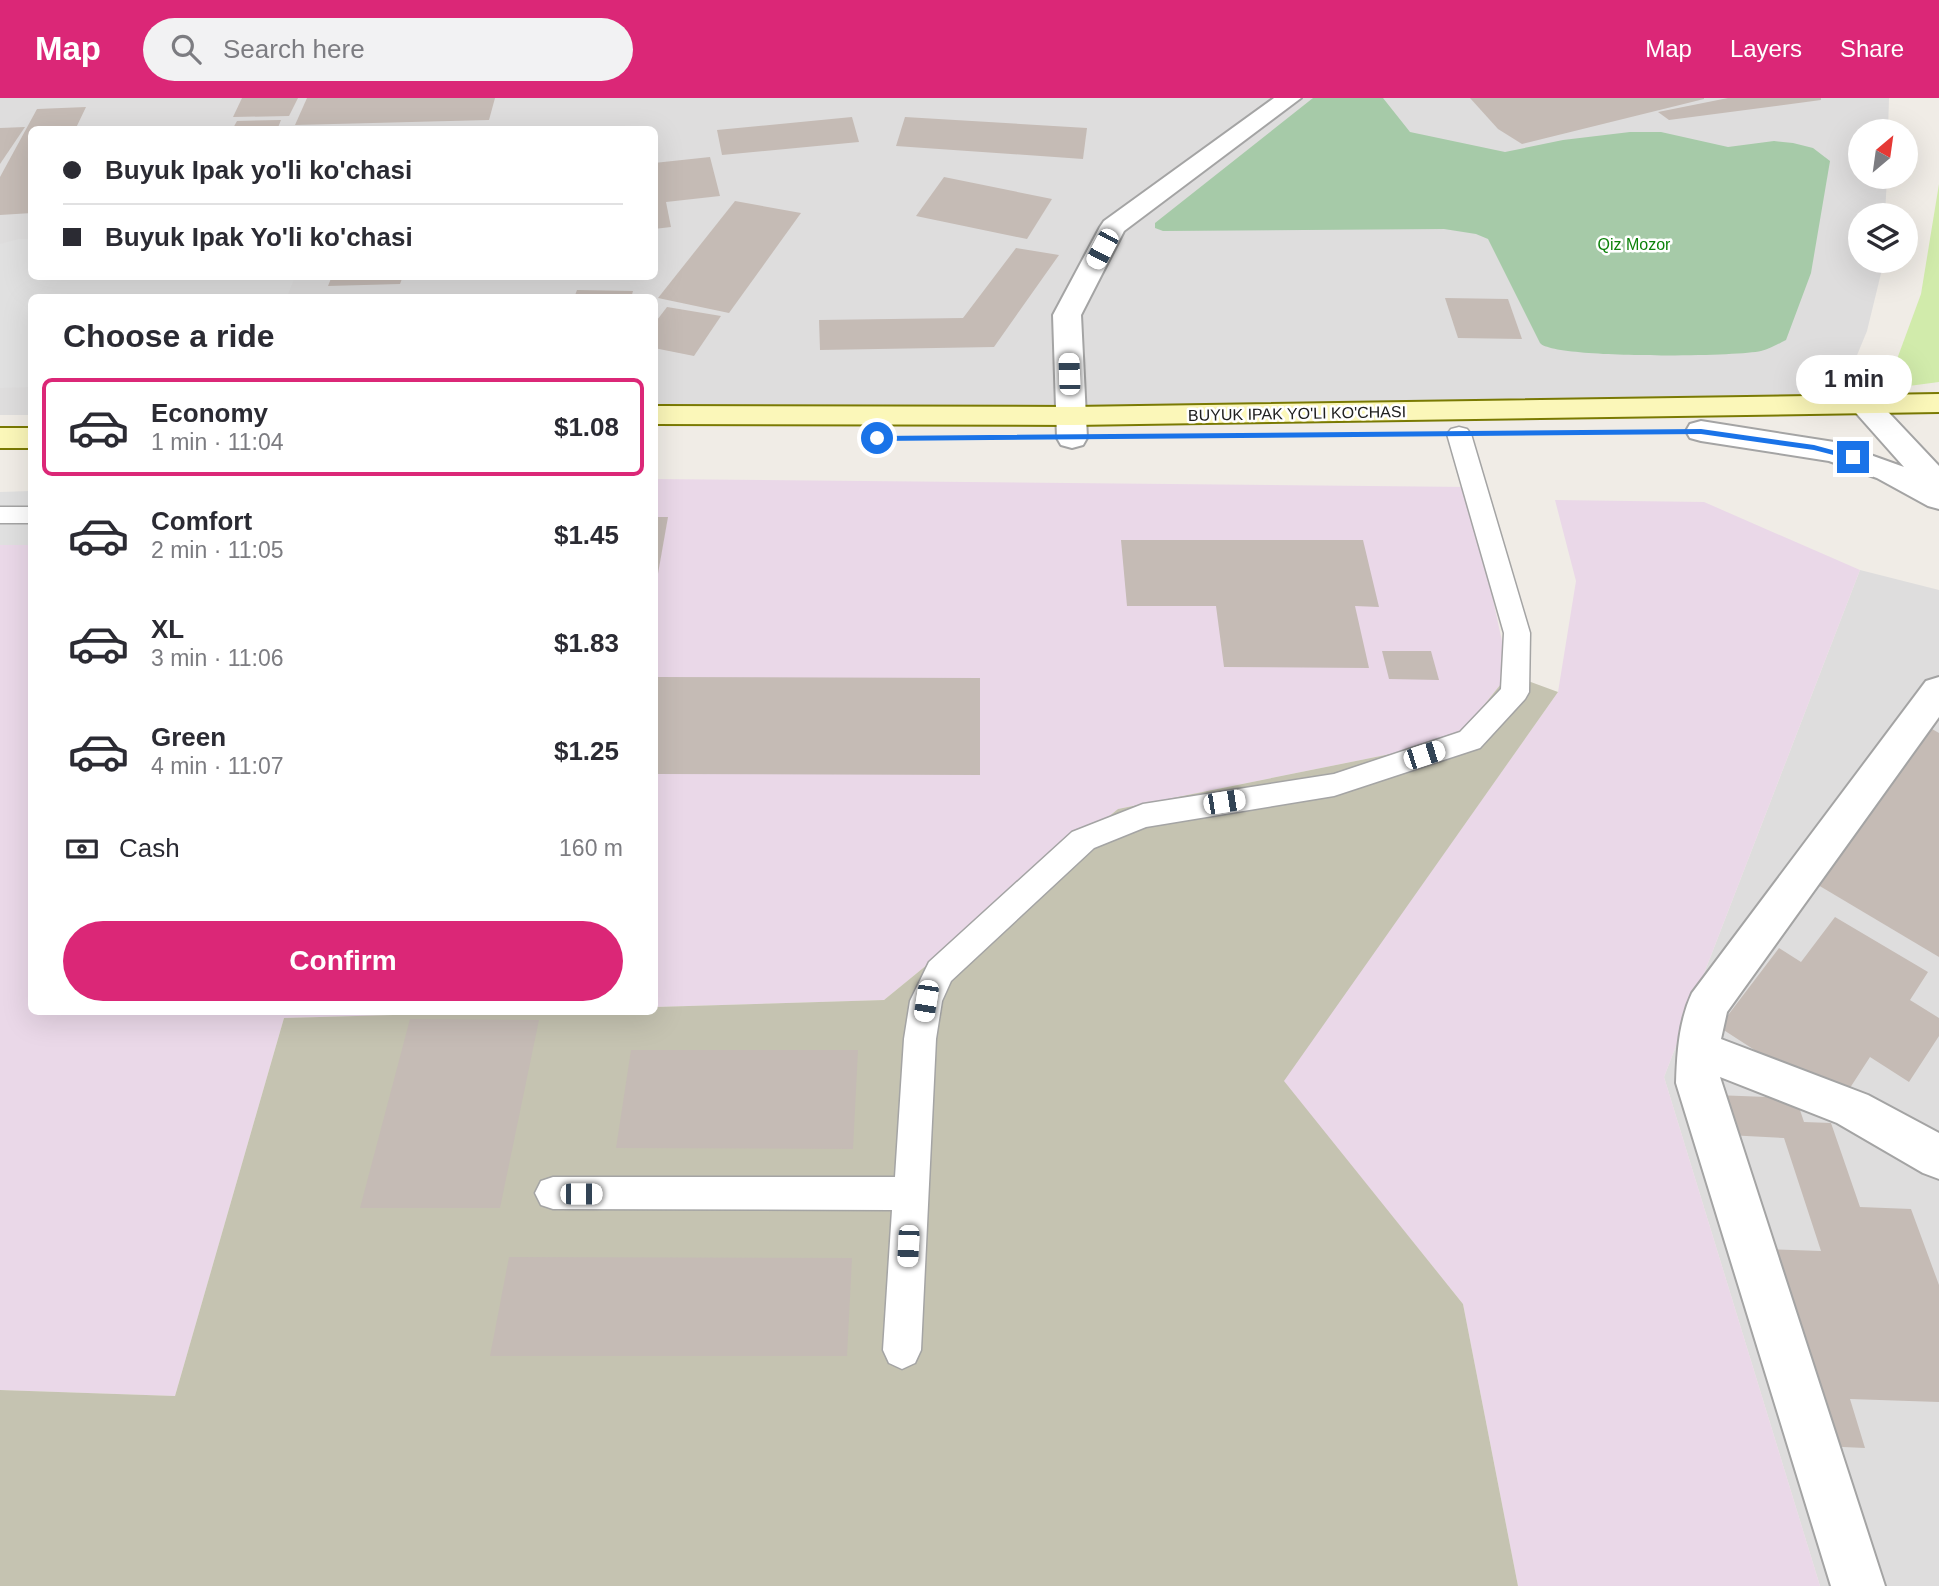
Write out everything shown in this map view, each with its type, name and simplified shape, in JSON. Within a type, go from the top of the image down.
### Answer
[{"type":"street","points":[[1073,427],[1067,315],[1113,227],[1289,98]]},
{"type":"street","name":"BUYUK IPAK YO'LI KO'CHASI","points":[[658,438],[1939,403]]},
{"type":"street","points":[[1864,405],[1939,485]]},
{"type":"street","points":[[0,415],[28,415]]},
{"type":"street","name":"BUYUK IPAK YO'LI KO'CHASI","points":[[658,415],[1073,427],[1459,434],[1939,427]]},
{"type":"street","points":[[1701,431],[1834,452],[1888,471],[1939,499]]},
{"type":"street","points":[[0,438],[28,438]]},
{"type":"street","points":[[1858,1586],[1698,1083],[1698,1050],[1707,1006],[1939,690]]},
{"type":"street","points":[[1698,1050],[1820,1094],[1905,1134],[1939,1158]]},
{"type":"lane","points":[[902,1350],[920,1039],[926,1001],[940,972],[1083,840],[1143,816],[1334,785],[1470,740],[1515,692],[1517,633],[1459,434]]},
{"type":"lane","points":[[0,515],[28,515]]},
{"type":"lane","points":[[554,1193],[911,1194]]},
{"type":"shaded area","points":[[0,98],[1889,98],[1888,119],[1848,119],[1848,189],[1886,189],[1886,203],[1848,203],[1848,273],[1881,273],[1867,331],[1836,406],[658,415],[658,294],[28,294],[28,415],[0,415]]},
{"type":"shaded area","points":[[28,239],[28,280],[294,280],[288,294],[28,294],[28,387],[0,388],[0,244]]},
{"type":"shaded area","points":[[658,479],[1469,487],[1509,674],[1455,741],[1118,809],[884,1000],[658,1007]]},
{"type":"shaded area","points":[[28,491],[28,545],[0,545],[0,492]]},
{"type":"shaded area","points":[[1555,500],[1704,502],[1860,570],[1664,1077],[1820,1586],[1518,1586],[1463,1304],[1283,1081],[1558,692],[1576,581]]},
{"type":"shaded area","points":[[0,545],[28,545],[28,1015],[393,1015],[284,1018],[175,1396],[0,1390]]},
{"type":"shaded area","points":[[1860,570],[1939,590],[1939,1586],[1820,1586],[1664,1077]]},
{"type":"shaded area","points":[[1509,674],[1558,692],[1284,1081],[1463,1304],[1518,1586],[0,1586],[0,1390],[175,1396],[284,1018],[393,1015],[658,1015],[658,1007],[884,1000],[1118,809],[1455,741]]},
{"type":"green space","name":"Qiz Mozor","points":[[1313,98],[1383,98],[1410,132],[1505,152],[1563,140],[1630,132],[1661,132],[1728,147],[1774,141],[1813,148],[1830,161],[1811,273],[1786,340],[1761,351],[1717,355],[1608,354],[1552,348],[1540,343],[1488,239],[1476,234],[1444,229],[1163,231],[1155,228],[1155,223]]},
{"type":"green space","points":[[1939,184],[1939,382],[1886,389],[1921,294]]},
{"type":"building","points":[[242,98],[298,98],[289,116],[233,117]]},
{"type":"building","points":[[307,98],[495,98],[489,120],[295,125]]},
{"type":"building","points":[[1470,98],[1704,99],[1522,144],[1498,129]]},
{"type":"building","points":[[1728,98],[1821,100],[1669,120],[1658,112]]},
{"type":"building","points":[[86,107],[77,126],[28,126],[28,213],[0,215],[0,177],[37,109]]},
{"type":"building","points":[[852,117],[859,142],[722,155],[717,130]]},
{"type":"building","points":[[905,117],[1087,128],[1083,159],[896,146]]},
{"type":"building","points":[[281,120],[279,126],[234,126],[237,121]]},
{"type":"building","points":[[25,127],[0,164],[0,128]]},
{"type":"building","points":[[710,157],[720,196],[666,202],[671,227],[658,229],[658,163]]},
{"type":"building","points":[[944,177],[1052,199],[1027,239],[916,216]]},
{"type":"building","points":[[735,201],[801,213],[729,313],[658,298]]},
{"type":"building","points":[[1016,248],[1059,255],[994,347],[820,350],[819,320],[963,318]]},
{"type":"building","points":[[330,280],[402,280],[400,284],[328,286]]},
{"type":"building","points":[[577,290],[633,291],[632,294],[576,294]]},
{"type":"building","points":[[1445,298],[1508,299],[1522,339],[1458,338]]},
{"type":"building","points":[[667,307],[721,316],[694,356],[658,349],[658,319]]},
{"type":"building","points":[[658,517],[668,517],[658,574]]},
{"type":"building","points":[[1121,540],[1363,540],[1379,607],[1355,606],[1369,668],[1224,667],[1216,606],[1127,606]]},
{"type":"building","points":[[1382,651],[1431,651],[1439,680],[1389,679]]},
{"type":"building","points":[[658,677],[980,678],[980,775],[658,774]]},
{"type":"building","points":[[1932,729],[1939,733],[1939,957],[1813,882]]},
{"type":"building","points":[[1835,917],[1928,972],[1910,1000],[1939,1018],[1939,1036],[1909,1082],[1870,1057],[1848,1091],[1804,1082],[1719,1027],[1779,948],[1801,962]]},
{"type":"building","points":[[410,1019],[539,1020],[500,1208],[360,1208]]},
{"type":"building","points":[[631,1050],[858,1050],[853,1149],[616,1148]]},
{"type":"building","points":[[1715,1095],[1796,1098],[1804,1122],[1831,1123],[1860,1207],[1911,1209],[1939,1285],[1939,1402],[1850,1399],[1865,1448],[1821,1446],[1762,1249],[1821,1251],[1784,1138],[1727,1135]]},
{"type":"building","points":[[509,1257],[852,1258],[847,1356],[490,1356]]},
{"type":"route","points":[[877,438],[1072,439],[1701,431],[1814,447],[1853,457]]}]
